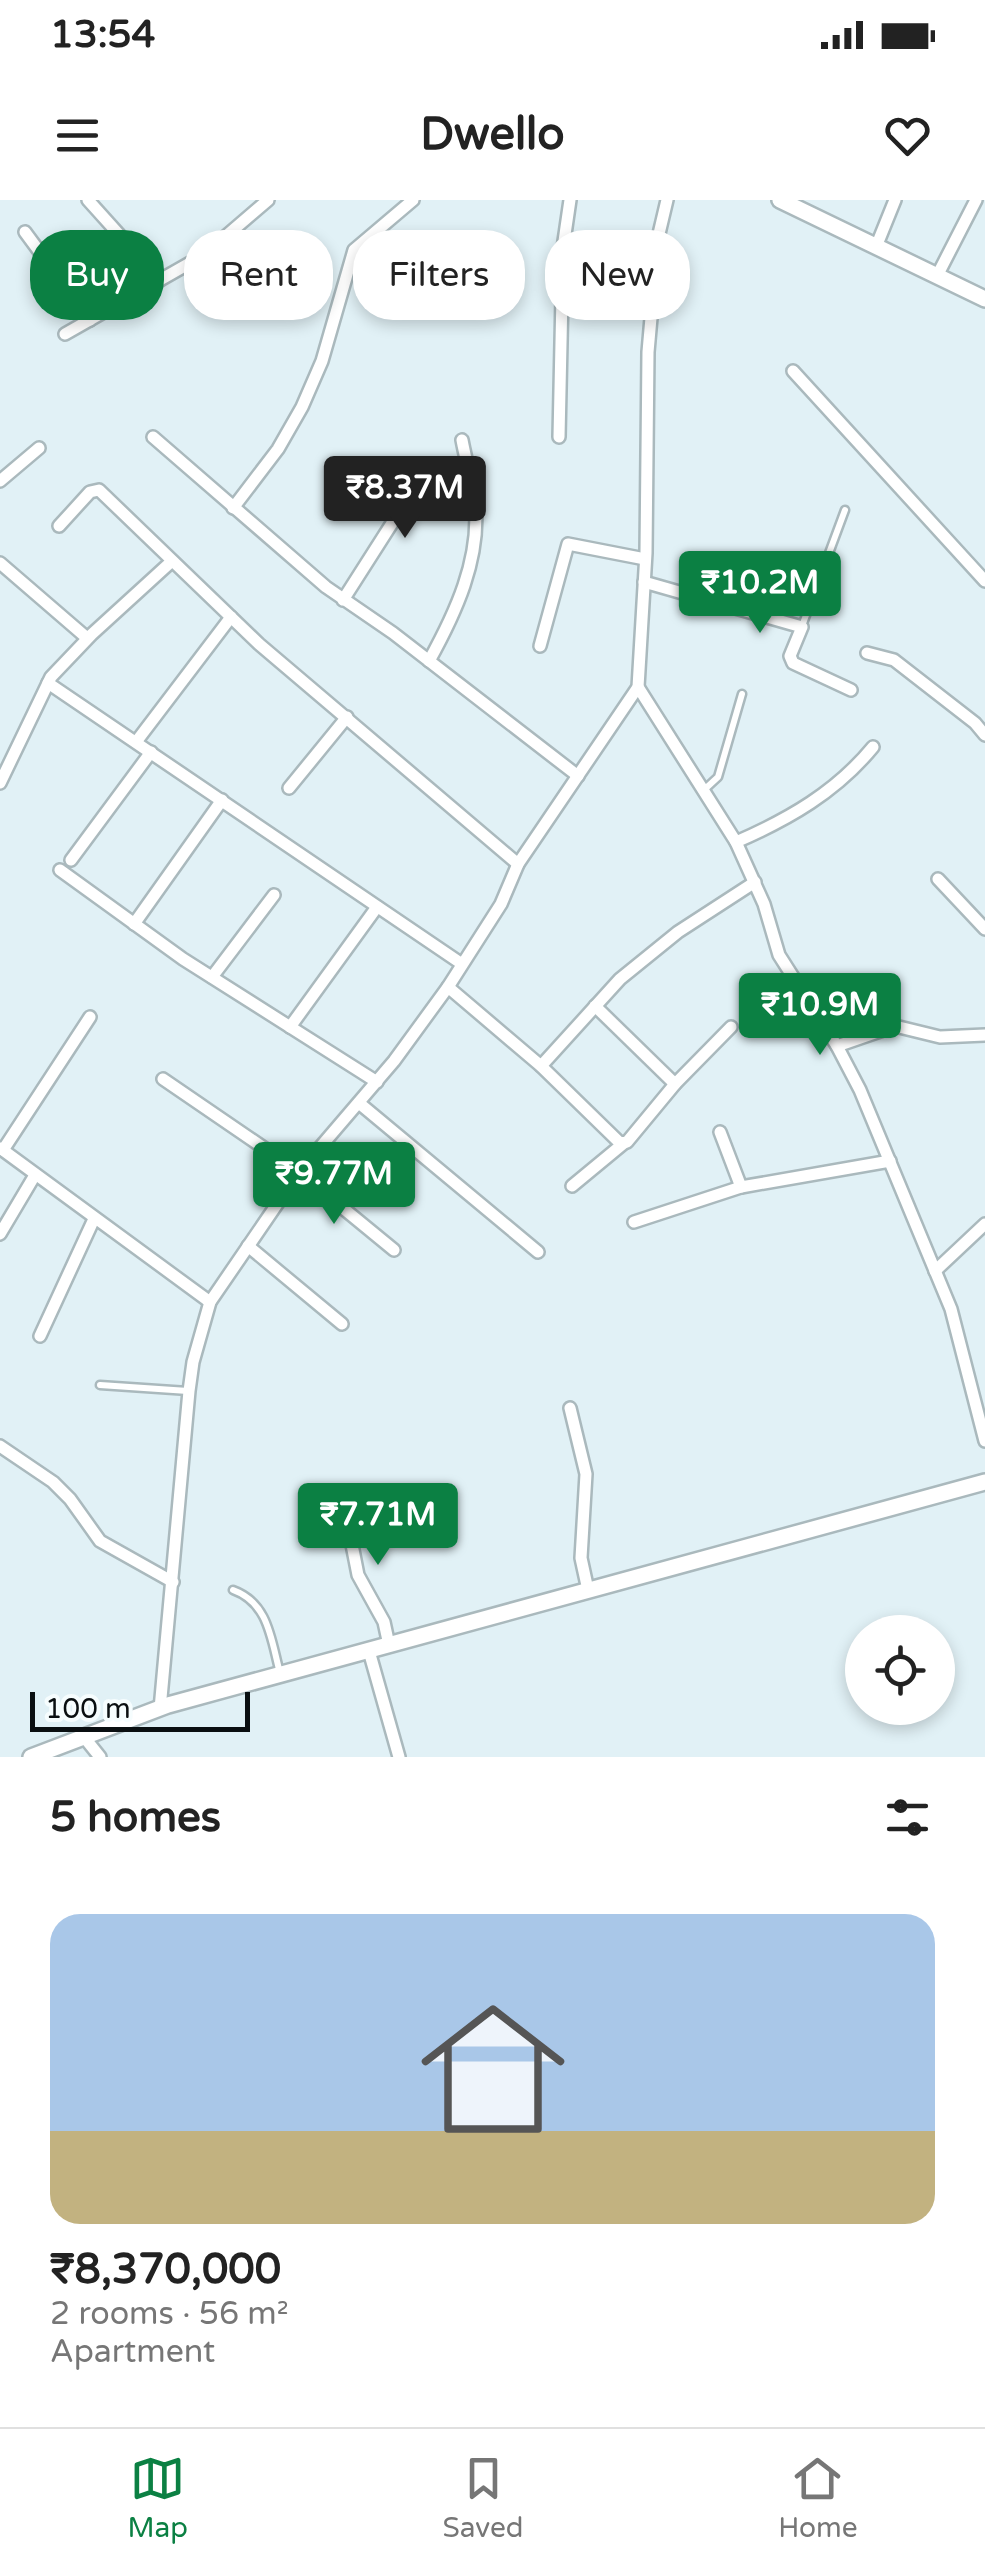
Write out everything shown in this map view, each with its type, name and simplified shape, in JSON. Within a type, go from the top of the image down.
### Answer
[{"type":"street","points":[[88,200],[115,230]]},
{"type":"street","points":[[164,278],[206,254],[268,200]]},
{"type":"street","points":[[233,508],[278,448],[302,407],[322,361],[354,250],[413,200]]},
{"type":"street","points":[[559,437],[564,248],[570,200]]},
{"type":"street","points":[[160,1708],[189,1391],[210,1302],[299,1172],[377,1082],[448,987],[502,904],[518,864],[638,687],[646,559],[648,352],[658,238],[668,200]]},
{"type":"street","points":[[780,200],[985,299]]},
{"type":"street","points":[[876,247],[895,200]]},
{"type":"street","points":[[937,276],[976,200]]},
{"type":"street","points":[[25,232],[30,239]]},
{"type":"street","points":[[65,334],[90,320]]},
{"type":"street","points":[[793,371],[985,581]]},
{"type":"street","points":[[153,437],[343,600],[578,776]]},
{"type":"street","points":[[428,661],[452,619],[476,532],[475,503],[462,440]]},
{"type":"street","points":[[0,481],[39,448]]},
{"type":"street","points":[[59,526],[90,492],[98,490],[231,617],[518,864]]},
{"type":"street","points":[[343,600],[410,494],[440,494],[475,503]]},
{"type":"street","points":[[540,646],[568,544],[646,559]]},
{"type":"street","points":[[0,783],[48,683],[87,638],[172,560]]},
{"type":"street","points":[[1,565],[87,638]]},
{"type":"street","points":[[644,582],[802,627],[790,656],[793,663],[852,690]]},
{"type":"street","points":[[136,742],[231,617]]},
{"type":"street","points":[[868,653],[894,660],[976,723],[985,735]]},
{"type":"street","points":[[48,683],[462,964]]},
{"type":"street","points":[[638,687],[736,842],[755,882],[779,955],[860,1090],[951,1309],[985,1441]]},
{"type":"street","points":[[289,788],[347,718]]},
{"type":"street","points":[[736,842],[782,822],[820,798],[854,770],[872,747]]},
{"type":"street","points":[[71,860],[150,752]]},
{"type":"street","points":[[134,924],[222,800]]},
{"type":"street","points":[[60,870],[212,977],[377,1082]]},
{"type":"street","points":[[938,879],[985,930]]},
{"type":"street","points":[[541,1066],[620,979],[678,932],[755,882]]},
{"type":"street","points":[[212,977],[274,895]]},
{"type":"street","points":[[290,1027],[377,907]]},
{"type":"street","points":[[448,987],[624,1143]]},
{"type":"street","points":[[595,1006],[675,1084]]},
{"type":"street","points":[[90,1017],[1,1149],[210,1302]]},
{"type":"street","points":[[572,1186],[624,1143],[731,1026]]},
{"type":"street","points":[[837,1046],[895,1026],[940,1037],[985,1035]]},
{"type":"street","points":[[163,1079],[299,1172],[394,1250]]},
{"type":"street","points":[[359,1103],[538,1252]]},
{"type":"street","points":[[720,1132],[740,1187]]},
{"type":"street","points":[[634,1222],[740,1187],[890,1161]]},
{"type":"street","points":[[0,1234],[35,1175]]},
{"type":"street","points":[[40,1336],[94,1219]]},
{"type":"street","points":[[936,1271],[985,1224]]},
{"type":"street","points":[[248,1246],[342,1324]]},
{"type":"street","points":[[570,1408],[586,1474],[582,1558],[588,1590]]},
{"type":"street","points":[[0,1446],[62,1490],[100,1541],[174,1582]]},
{"type":"street","points":[[31,1757],[160,1708],[985,1482]]},
{"type":"street","points":[[342,1494],[358,1575],[384,1622],[390,1645]]},
{"type":"street","points":[[369,1650],[400,1757]]},
{"type":"street","points":[[84,1738],[100,1757]]},
{"type":"lane","points":[[802,627],[845,510]]},
{"type":"lane","points":[[704,790],[718,777],[742,694]]},
{"type":"lane","points":[[100,1385],[189,1391]]},
{"type":"lane","points":[[233,1590],[245,1594],[260,1608],[280,1674]]}]
